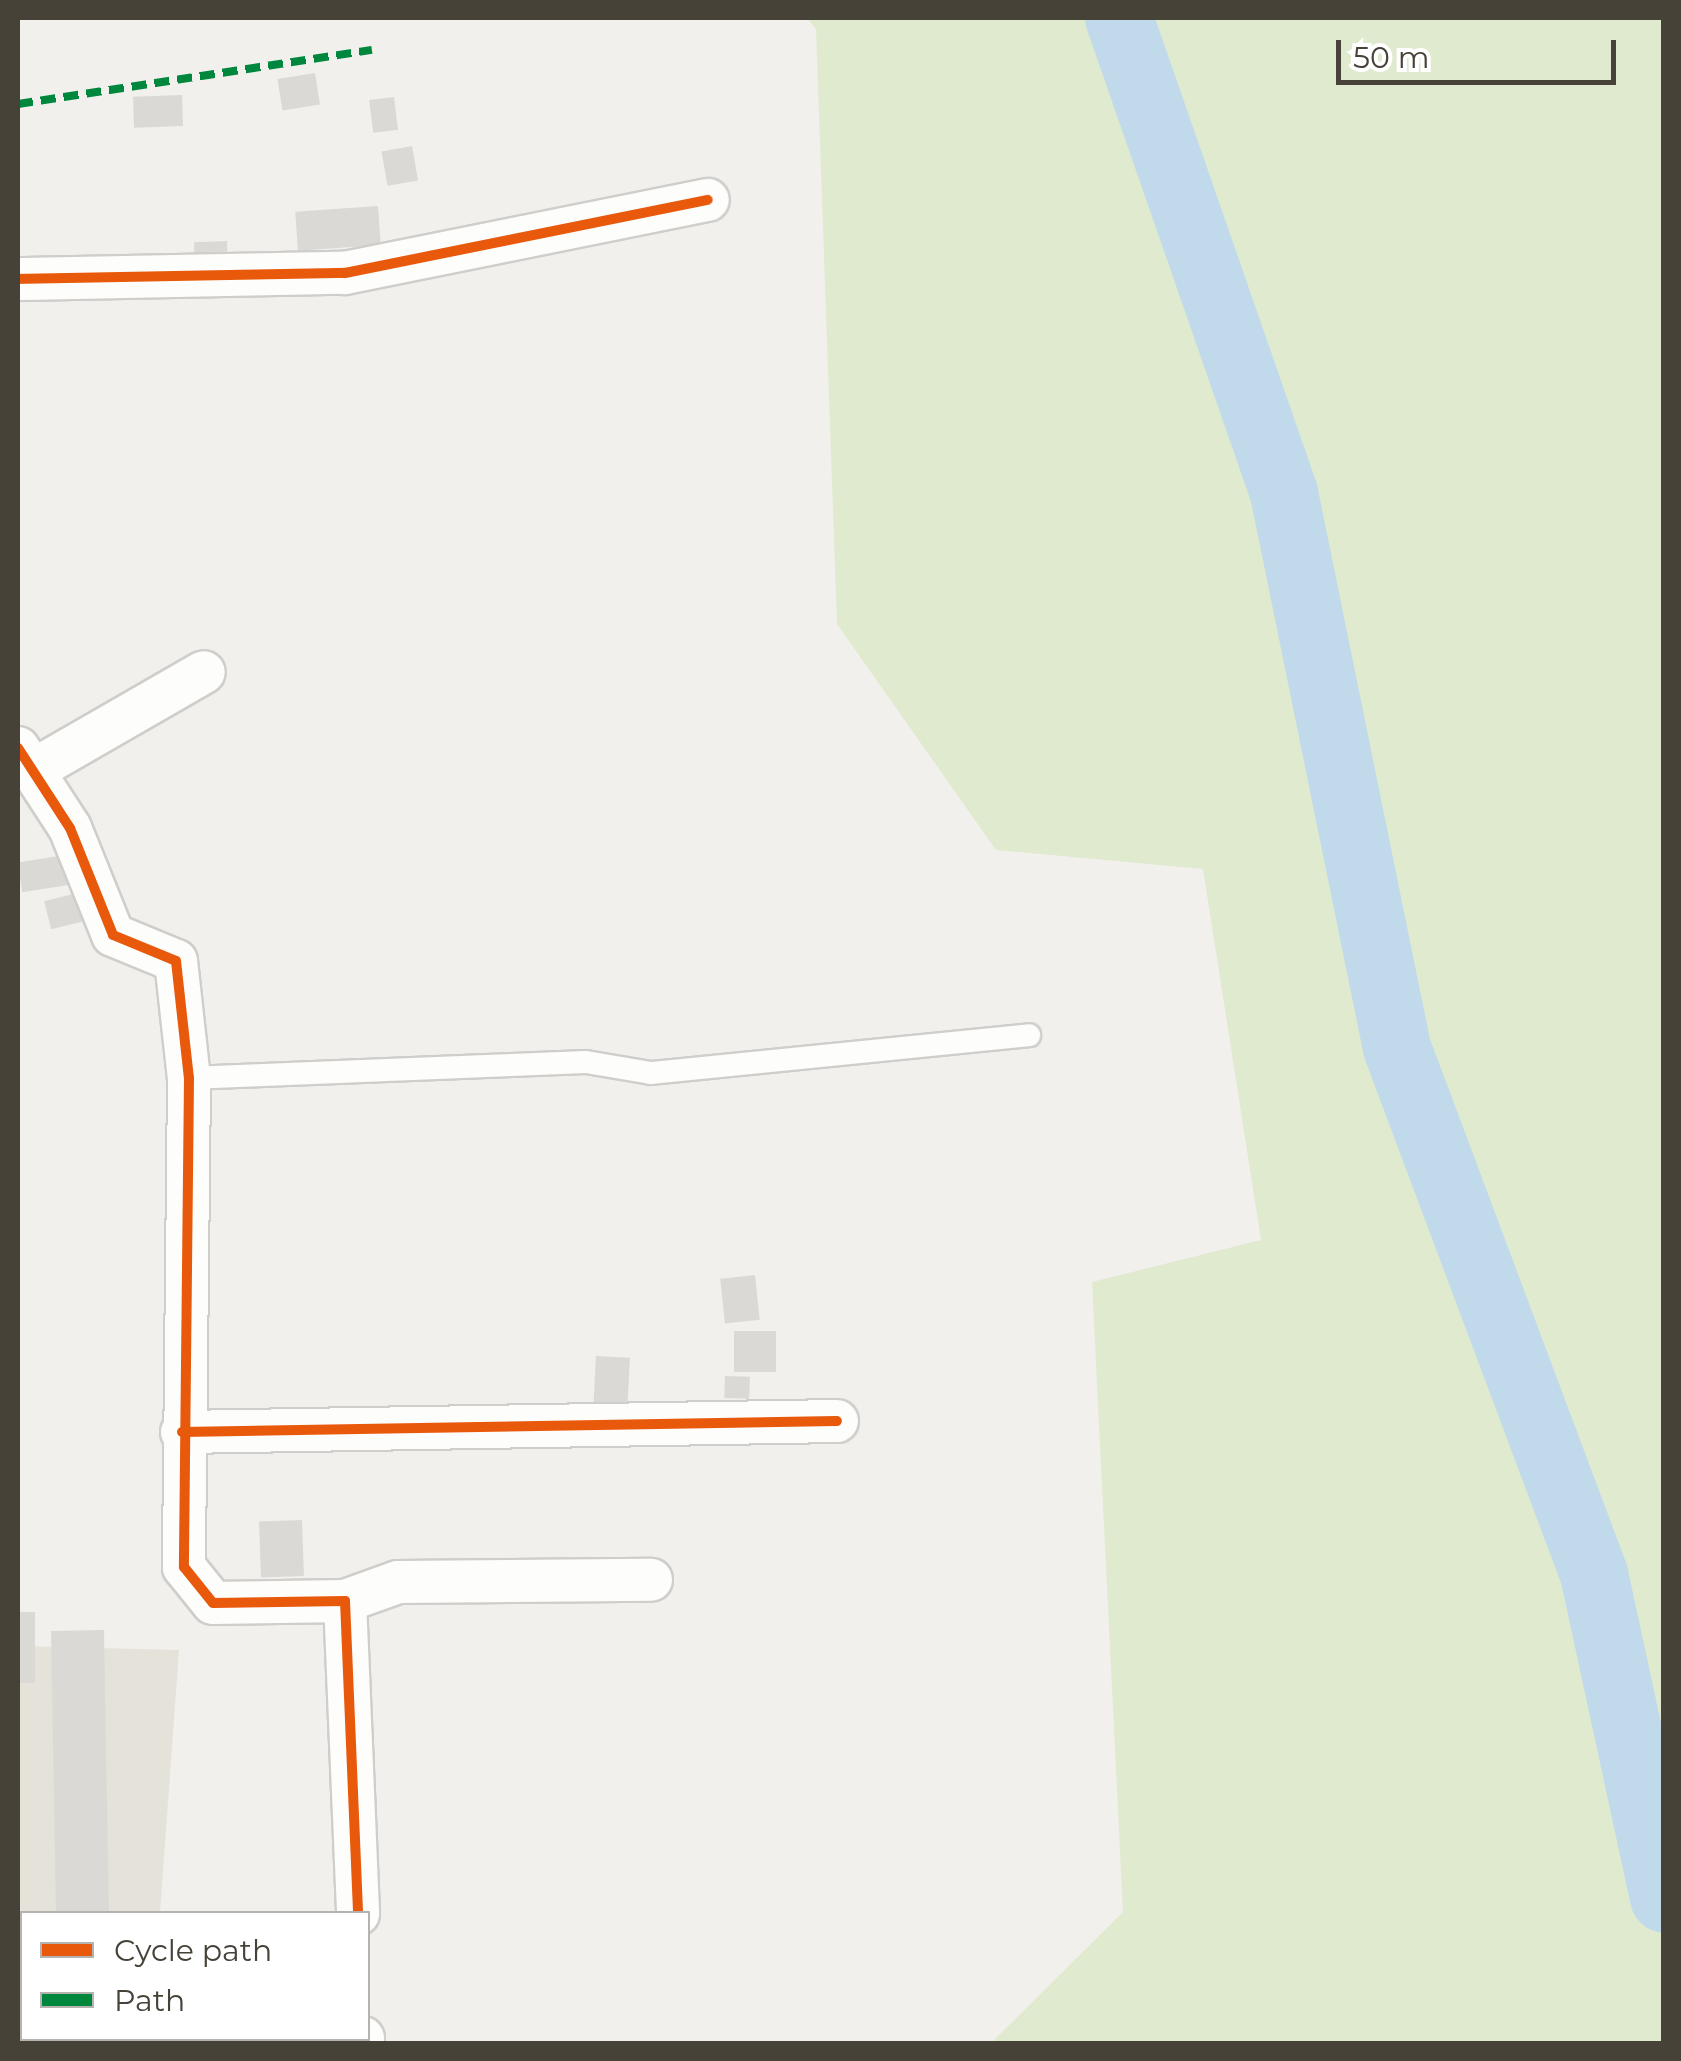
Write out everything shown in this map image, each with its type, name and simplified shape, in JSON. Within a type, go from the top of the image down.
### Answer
[{"type":"street","points":[[18,279],[344,273],[708,200]]},
{"type":"street","points":[[204,672],[25,759],[70,828],[114,934],[176,962],[189,1078],[182,1432],[184,1567],[195,1590],[213,1603],[345,1602],[398,1582],[650,1580]]},
{"type":"street","points":[[182,1432],[837,1421]]},
{"type":"street","points":[[345,1602],[358,1911]]},
{"type":"lane","points":[[189,1078],[586,1062],[651,1073],[1030,1035]]},
{"type":"shaded area","points":[[18,1646],[179,1650],[160,1911],[20,1911],[20,2041],[151,2043],[18,2044]]},
{"type":"green space","points":[[807,18],[1663,18],[1663,2043],[991,2043],[1123,1912],[1092,1282],[1261,1240],[1203,869],[996,850],[837,624],[816,29]]},
{"type":"building","points":[[315,73],[320,105],[282,111],[277,79]]},
{"type":"building","points":[[182,95],[183,126],[134,128],[133,97]]},
{"type":"building","points":[[394,97],[398,130],[373,133],[369,100]]},
{"type":"building","points":[[412,146],[418,180],[388,186],[381,151]]},
{"type":"building","points":[[378,206],[381,245],[298,251],[295,212]]},
{"type":"building","points":[[227,241],[228,265],[195,266],[194,242]]},
{"type":"building","points":[[65,855],[70,885],[22,892],[18,862]]},
{"type":"building","points":[[81,892],[88,920],[51,929],[44,901]]},
{"type":"building","points":[[755,1275],[760,1320],[725,1323],[720,1279]]},
{"type":"building","points":[[734,1331],[776,1331],[776,1372],[734,1372]]},
{"type":"building","points":[[596,1356],[630,1358],[627,1421],[593,1419]]},
{"type":"building","points":[[725,1376],[750,1377],[749,1399],[724,1398]]},
{"type":"building","points":[[302,1520],[304,1576],[261,1577],[259,1522]]},
{"type":"building","points":[[18,1612],[35,1612],[35,1683],[18,1683]]},
{"type":"building","points":[[104,1630],[109,1911],[56,1911],[51,1631]]},
{"type":"building","points":[[18,1956],[20,1956],[20,1984],[18,2011]]},
{"type":"building","points":[[88,2041],[184,2041],[184,2044],[74,2044]]},
{"type":"waterway","points":[[1119,18],[1284,493],[1397,1048],[1594,1574],[1664,1899]]},
{"type":"marked path","points":[[18,104],[372,50]]},
{"type":"cycle path","points":[[18,279],[345,273],[708,200]]},
{"type":"cycle path","points":[[18,748],[70,828],[113,935],[176,961],[189,1078],[184,1567],[213,1603],[345,1601],[358,1911]]},
{"type":"cycle path","points":[[182,1432],[837,1421]]}]
